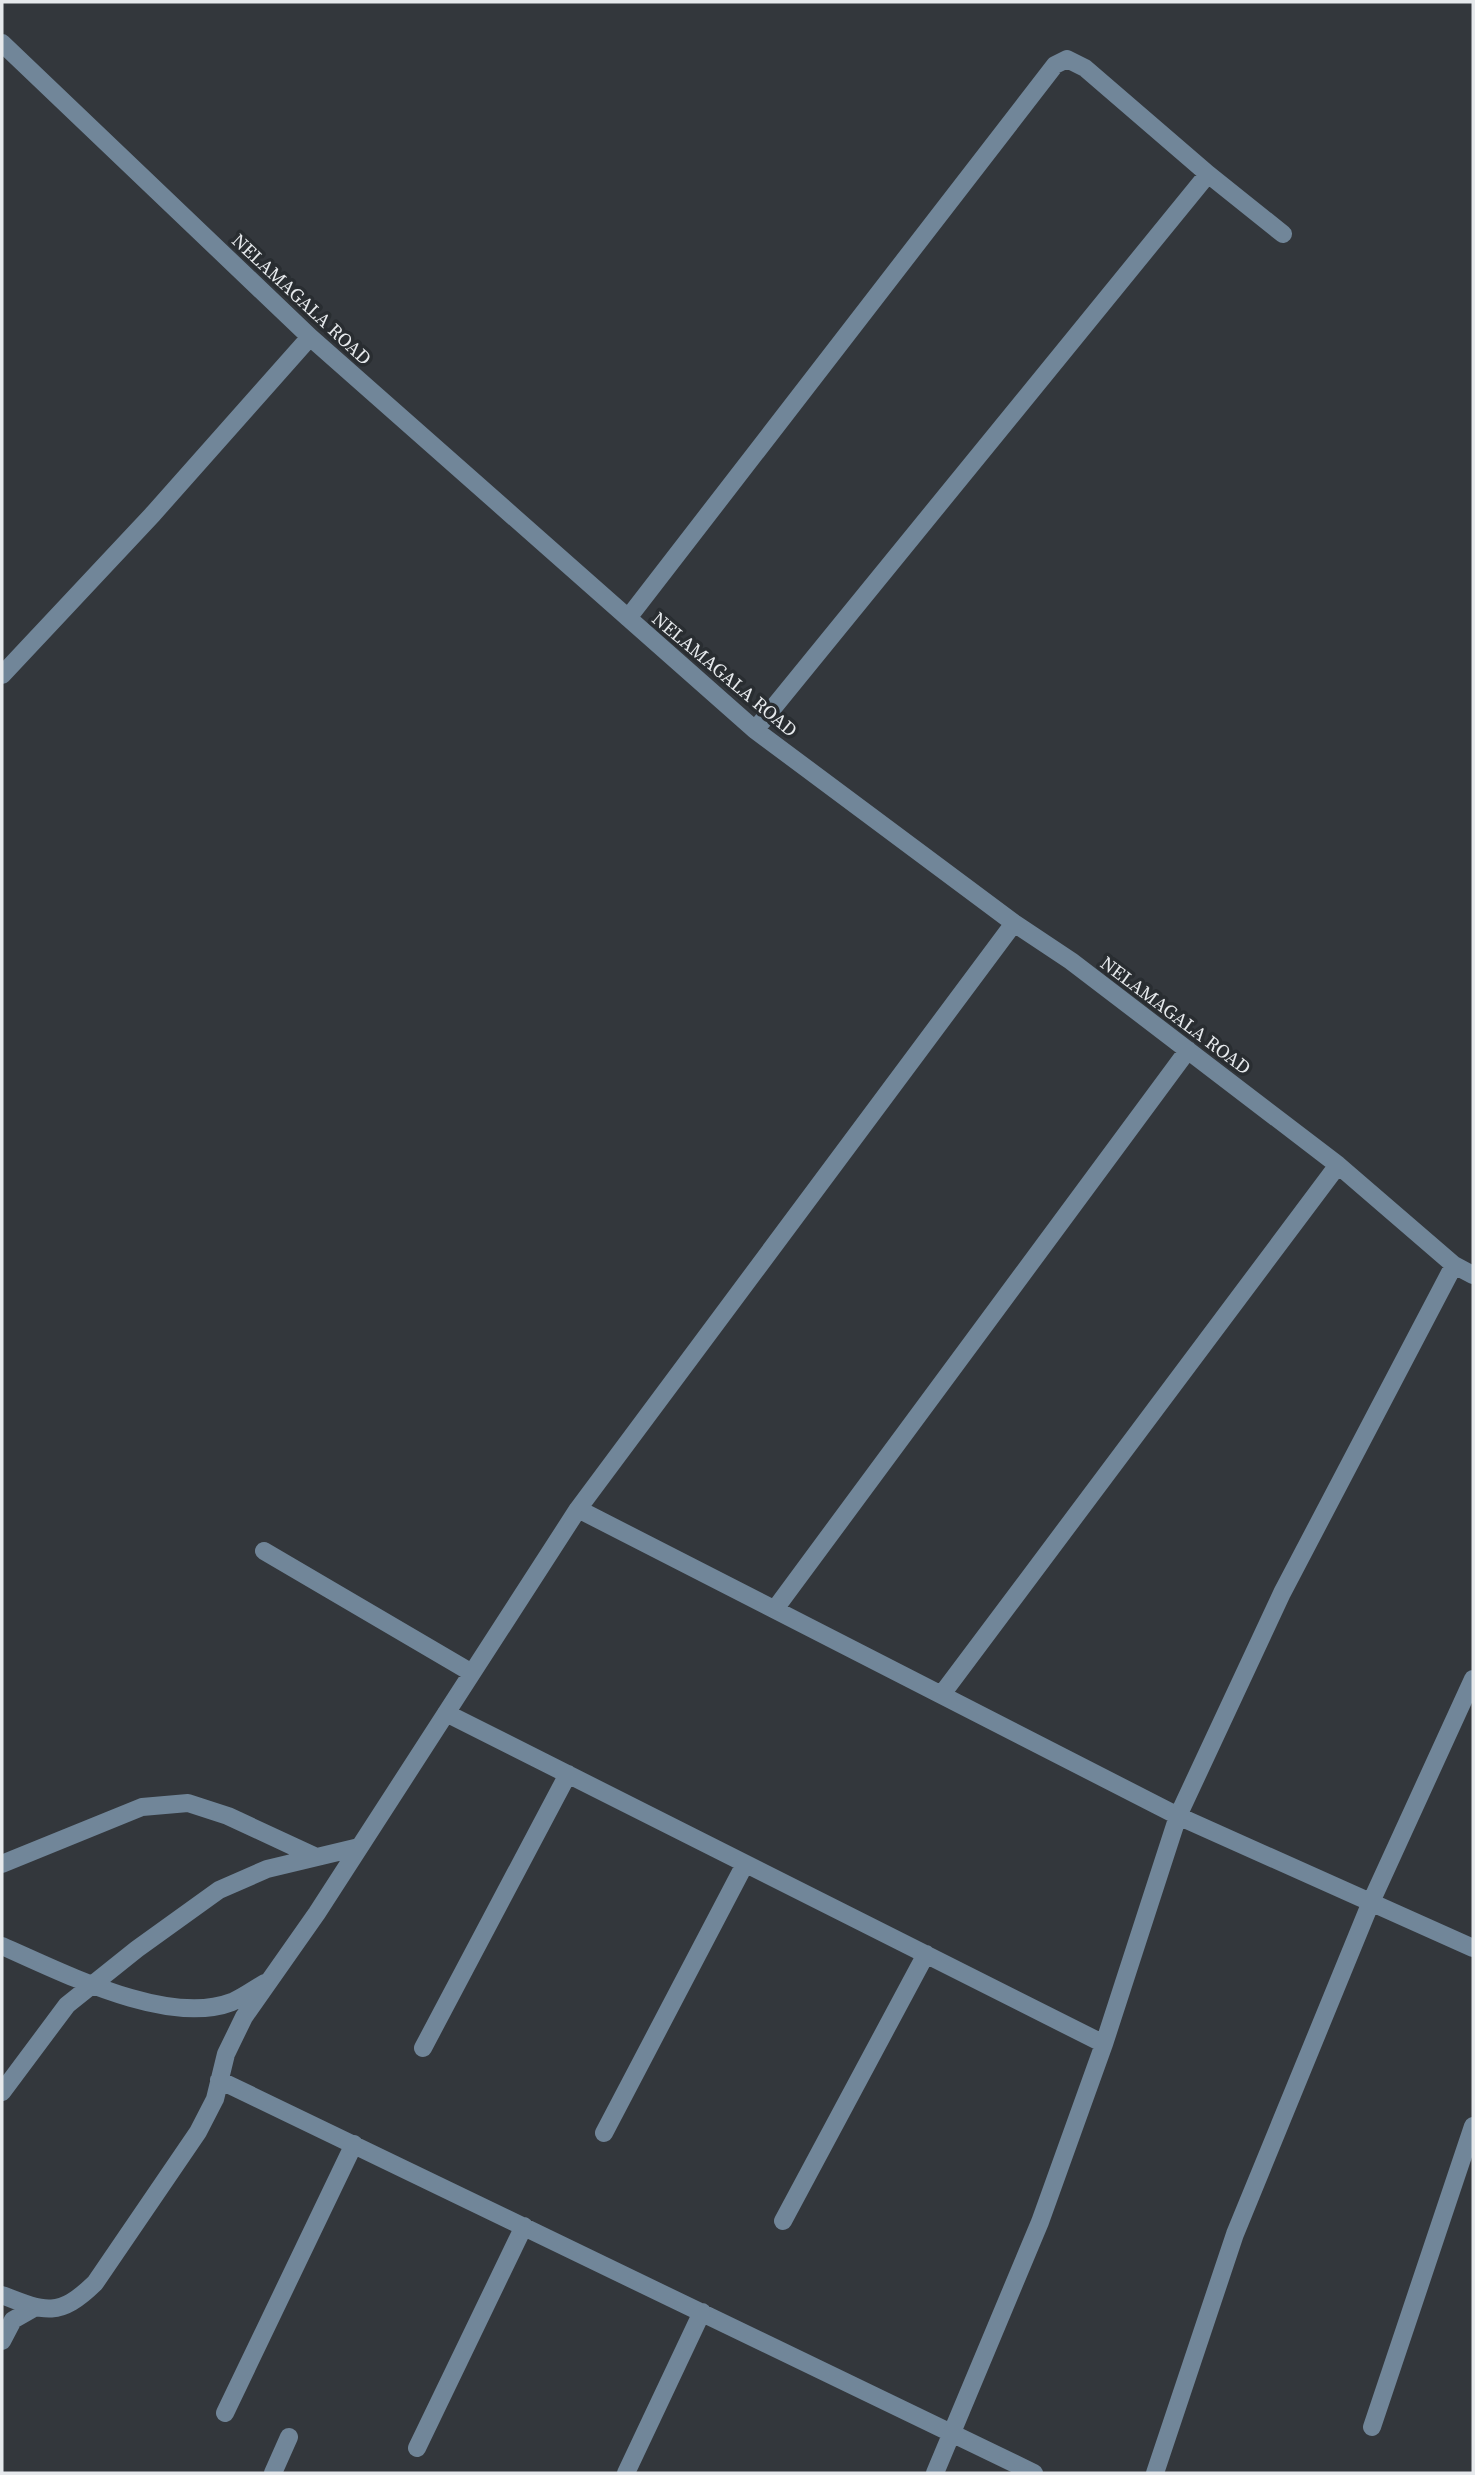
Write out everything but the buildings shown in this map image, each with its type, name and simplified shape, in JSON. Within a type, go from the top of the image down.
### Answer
[{"type":"street","name":"NELAMAGALA ROAD","points":[[2,43],[310,337],[755,730],[1014,923],[1071,961],[1338,1165],[1454,1265],[1473,1275]]},
{"type":"street","points":[[628,618],[1055,65],[1067,59],[1085,68],[1208,174],[1283,234]]},
{"type":"street","points":[[755,730],[1208,174]]},
{"type":"street","points":[[2,674],[153,514],[310,337]]},
{"type":"street","points":[[2,2295],[34,2308],[65,2307],[78,2300],[95,2283],[198,2132],[215,2099],[226,2053],[238,2029],[578,1509],[1014,923]]},
{"type":"street","points":[[775,1609],[1188,1050]]},
{"type":"street","points":[[942,1694],[1338,1165]]},
{"type":"street","points":[[935,2473],[1040,2222],[1104,2044],[1178,1816],[1282,1593],[1454,1265]]},
{"type":"street","points":[[578,1509],[1178,1816],[1473,1948]]},
{"type":"street","points":[[264,1551],[472,1673]]},
{"type":"street","points":[[1156,2473],[1235,2234],[1371,1902],[1473,1679]]},
{"type":"street","points":[[446,1713],[1104,2044]]},
{"type":"street","points":[[423,2048],[568,1774]]},
{"type":"street","points":[[2,1864],[142,1807],[188,1803],[228,1816],[314,1856]]},
{"type":"street","points":[[2,2092],[67,2005],[136,1949],[219,1890],[267,1869],[359,1847]]},
{"type":"street","points":[[604,2133],[745,1864]]},
{"type":"street","points":[[2,1946],[92,1985],[145,2001],[184,2009],[209,2008],[233,2002],[271,1979]]},
{"type":"street","points":[[783,2221],[926,1954]]},
{"type":"street","points":[[219,2080],[952,2431],[1034,2473]]},
{"type":"street","points":[[1372,2427],[1473,2126]]},
{"type":"street","points":[[225,2413],[354,2144]]},
{"type":"street","points":[[417,2448],[524,2226]]},
{"type":"street","points":[[2,2341],[13,2320],[34,2308]]},
{"type":"street","points":[[626,2473],[702,2312]]},
{"type":"street","points":[[273,2473],[289,2437]]}]
